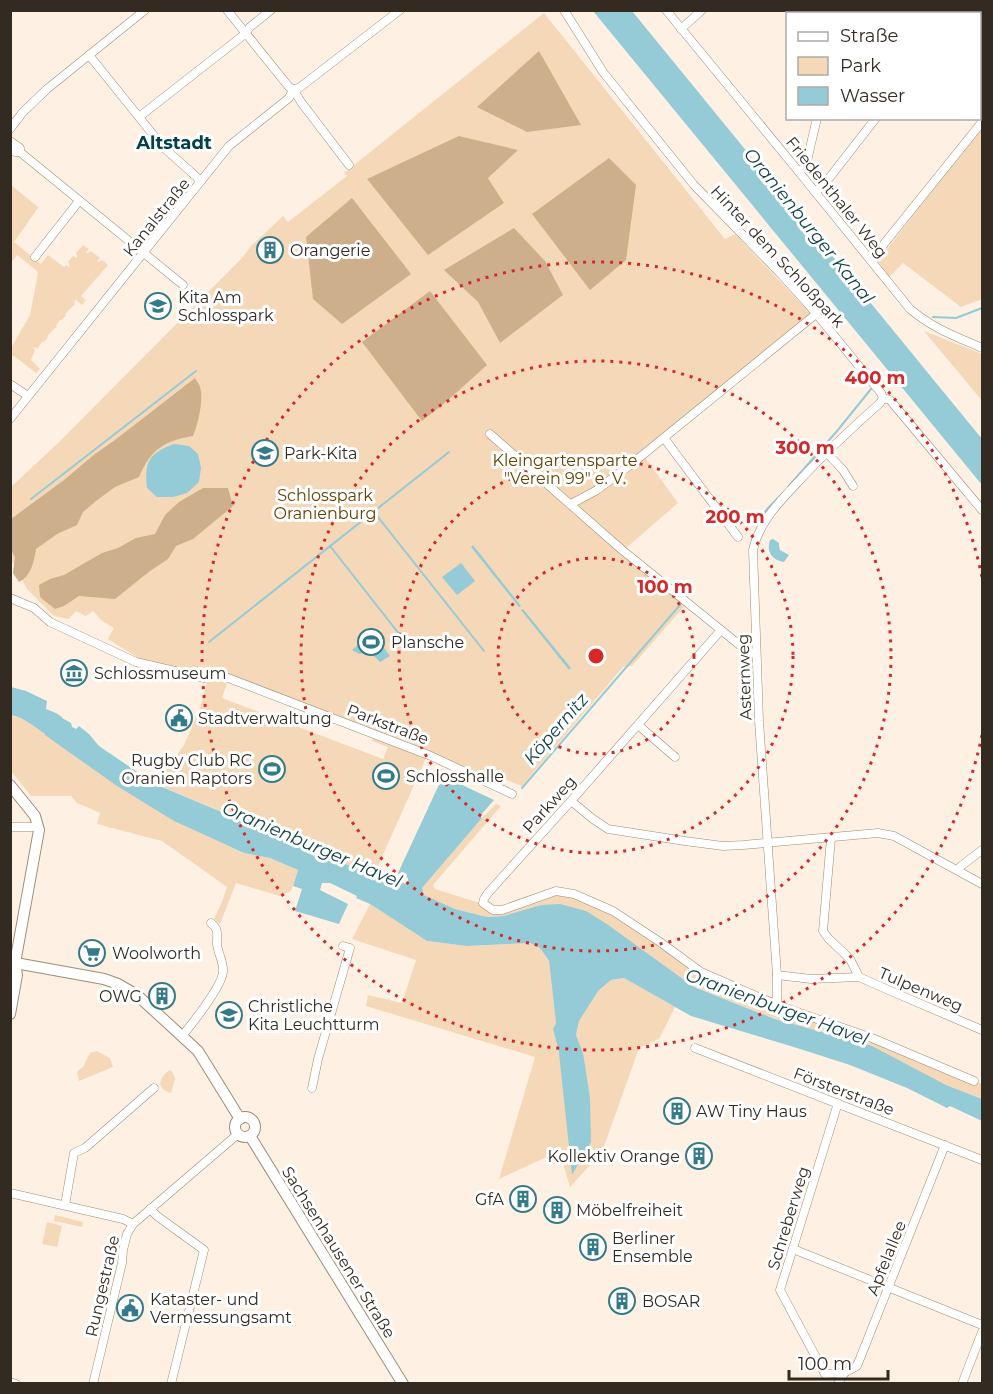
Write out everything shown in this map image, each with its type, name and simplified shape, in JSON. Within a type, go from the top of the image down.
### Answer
[{"type":"main road","points":[[10,785],[35,816],[38,826],[12,966],[17,975],[10,1014]]},
{"type":"main road","points":[[12,966],[104,979],[131,991],[198,1051],[240,1119]]},
{"type":"main road","points":[[247,1118],[253,1121],[255,1130],[244,1135],[235,1126],[240,1119],[247,1118]]},
{"type":"main road","name":"Sachsenhausener Straße","points":[[244,1135],[403,1383]]},
{"type":"street","points":[[10,129],[30,105],[145,10]]},
{"type":"street","points":[[227,10],[293,90],[349,165]]},
{"type":"street","points":[[139,117],[245,34],[271,10]]},
{"type":"street","name":"Kanalstraße","points":[[10,419],[230,146],[289,98],[293,90],[299,88],[400,10]]},
{"type":"street","name":"Hinter dem Schloßpark","points":[[564,10],[603,72],[694,185],[779,272],[883,398],[890,400],[982,510]]},
{"type":"street","name":"Friedenthaler Weg","points":[[666,10],[910,309],[937,329],[982,348]]},
{"type":"street","points":[[681,29],[702,10]]},
{"type":"street","points":[[89,55],[163,147],[201,181]]},
{"type":"street","points":[[799,172],[806,165],[817,120]]},
{"type":"street","points":[[815,192],[823,186],[874,120]]},
{"type":"street","points":[[871,260],[982,122]]},
{"type":"street","points":[[10,141],[20,148],[20,152],[183,285]]},
{"type":"street","points":[[10,149],[20,152]]},
{"type":"street","points":[[35,257],[79,201]]},
{"type":"street","points":[[571,504],[597,490],[816,314]]},
{"type":"street","points":[[10,384],[28,396]]},
{"type":"street","name":"Asternweg","points":[[777,1005],[756,652],[753,562],[755,542],[774,509],[826,452],[883,398]]},
{"type":"street","points":[[490,434],[621,549],[747,651],[756,652]]},
{"type":"street","points":[[664,438],[738,537]]},
{"type":"street","points":[[826,452],[843,470],[853,486]]},
{"type":"street","name":"Parkstraße","points":[[10,598],[34,608],[50,621],[136,662],[205,678],[215,673],[431,756],[512,794]]},
{"type":"street","name":"Parkweg","points":[[721,630],[488,893],[483,903],[493,910],[502,910],[556,891],[574,894],[613,911],[701,972],[777,1005]]},
{"type":"street","points":[[638,725],[675,757]]},
{"type":"street","points":[[571,801],[599,824],[618,832],[723,846],[878,833],[894,836],[982,884]]},
{"type":"street","points":[[10,827],[38,826]]},
{"type":"street","points":[[831,838],[823,931],[850,959],[859,976]]},
{"type":"street","points":[[958,870],[982,850]]},
{"type":"street","points":[[182,1036],[211,996],[224,969],[217,944],[217,930],[211,923]]},
{"type":"street","points":[[312,1088],[318,1059],[350,948],[343,946]]},
{"type":"street","name":"Tulpenweg","points":[[777,975],[811,979],[859,976],[982,1030]]},
{"type":"street","points":[[777,1005],[872,1038],[974,1080]]},
{"type":"street","name":"Försterstraße","points":[[695,1048],[982,1160]]},
{"type":"street","points":[[64,1205],[74,1153],[85,1148],[154,1088]]},
{"type":"street","name":"Schreberweg","points":[[838,1103],[780,1290],[825,1374],[844,1373]]},
{"type":"street","name":"Rungestraße","points":[[93,1383],[127,1234],[133,1224],[244,1135]]},
{"type":"street","name":"Apfelallee","points":[[844,1373],[857,1366],[945,1145]]},
{"type":"street","points":[[10,1193],[123,1219],[133,1224]]},
{"type":"street","points":[[150,1209],[204,1251],[171,1383]]},
{"type":"street","points":[[793,1249],[982,1325]]},
{"type":"street","points":[[962,1383],[982,1332]]},
{"type":"street","points":[[838,1383],[844,1373]]},
{"type":"street","points":[[10,1382],[16,1383]]},
{"type":"green space","name":"Schlosspark Oranienburg","points":[[544,13],[725,239],[735,234],[813,316],[644,456],[678,503],[625,549],[689,601],[632,666],[623,667],[522,786],[504,779],[501,785],[406,741],[214,669],[188,671],[140,659],[108,639],[114,628],[102,621],[93,611],[86,616],[76,611],[69,619],[54,616],[27,589],[11,560],[11,487],[58,443],[242,258],[251,246],[283,216],[288,222],[347,176],[344,173]],"holes":[[[459,136],[517,150],[488,178],[504,203]],[[445,269],[563,295],[500,343],[478,302]]]},
{"type":"green space","points":[[982,126],[982,299],[961,307],[903,263],[889,277],[878,261]]},
{"type":"green space","points":[[11,185],[38,207],[14,242],[41,264],[48,255],[64,267],[66,265],[69,267],[68,262],[73,256],[77,258],[76,253],[83,245],[89,249],[86,252],[91,251],[100,258],[98,262],[102,260],[108,265],[81,296],[86,300],[82,305],[76,300],[44,342],[37,349],[33,348],[35,350],[31,360],[40,369],[36,373],[14,356],[11,358],[11,348],[30,315],[38,273],[17,255],[11,263]]},
{"type":"green space","points":[[924,331],[982,354],[982,401],[979,397]]},
{"type":"green space","points":[[214,677],[227,684],[222,698],[383,759],[388,747],[372,741],[374,737],[426,758],[374,875],[156,784],[184,745],[199,711],[208,679]]},
{"type":"green space","points":[[10,715],[32,724],[174,821],[244,853],[270,858],[298,870],[291,891],[280,896],[236,883],[220,924],[214,919],[227,887],[162,841],[97,824],[100,813],[77,803],[71,796],[31,796],[11,771]]},
{"type":"green space","points":[[496,804],[501,806],[433,885],[435,889],[486,905],[493,910],[556,891],[613,911],[701,972],[982,1084],[982,1099],[694,987],[607,924],[541,905],[503,916],[487,917],[455,909],[424,895],[422,888]]},
{"type":"green space","points":[[370,904],[427,941],[467,946],[530,943],[540,948],[549,961],[556,1023],[553,1029],[559,1053],[583,1053],[576,1035],[579,1021],[599,990],[611,980],[624,978],[675,1007],[659,1039],[639,1048],[602,1152],[570,1187],[562,1150],[499,1179],[535,1057],[366,1006],[368,995],[402,1003],[416,960],[352,939]]},
{"type":"green space","points":[[97,1051],[110,1058],[113,1067],[79,1081],[77,1072],[83,1067],[90,1053]]},
{"type":"green space","points":[[170,1070],[175,1079],[171,1093],[163,1089],[160,1083],[163,1076]]},
{"type":"green space","points":[[55,1215],[83,1222],[82,1227],[54,1221]]},
{"type":"green space","points":[[47,1222],[62,1226],[57,1247],[42,1244]]},
{"type":"shaded area","points":[[539,51],[581,125],[527,132],[477,107]]},
{"type":"shaded area","points":[[459,136],[518,150],[488,178],[504,203],[428,255],[367,179]]},
{"type":"shaded area","points":[[609,158],[636,185],[626,260],[590,290],[532,214]]},
{"type":"shaded area","points":[[352,198],[411,274],[342,324],[313,299],[306,237]]},
{"type":"shaded area","points":[[514,228],[545,261],[563,295],[500,343],[478,302],[444,270]]},
{"type":"shaded area","points":[[430,291],[487,365],[422,421],[362,342]]},
{"type":"shaded area","points":[[195,378],[200,387],[201,405],[193,436],[160,448],[148,459],[139,477],[115,487],[83,512],[77,525],[57,534],[36,549],[29,572],[19,582],[13,573],[15,557],[11,550],[11,519]]},
{"type":"shaded area","points":[[203,488],[228,488],[233,506],[193,539],[176,546],[168,559],[115,599],[79,596],[55,609],[40,597],[39,585],[64,575],[102,553],[118,548],[136,538],[155,534],[165,515],[179,502]]},
{"type":"water","points":[[593,11],[632,11],[982,439],[982,485]]},
{"type":"water","points":[[174,444],[189,446],[198,454],[201,468],[199,482],[187,493],[173,497],[157,497],[147,488],[146,471],[154,455]]},
{"type":"water","points":[[773,539],[779,543],[780,550],[789,555],[784,562],[773,557],[770,552],[769,544]]},
{"type":"water","points":[[473,545],[521,606],[519,607],[471,547]]},
{"type":"water","points":[[461,563],[475,581],[457,595],[442,577]]},
{"type":"water","points":[[523,609],[571,668],[569,670],[521,610]]},
{"type":"water","name":"Plansche","points":[[373,633],[390,656],[380,662],[370,652],[359,654],[352,650]]},
{"type":"water","points":[[11,687],[47,701],[46,709],[71,723],[72,727],[76,729],[79,726],[99,746],[155,784],[367,873],[382,874],[406,884],[408,878],[398,873],[443,776],[494,800],[480,816],[482,818],[422,888],[424,895],[455,909],[487,917],[503,916],[541,905],[560,904],[586,911],[694,987],[775,1019],[872,1046],[946,1085],[982,1099],[982,1121],[850,1065],[691,1016],[624,978],[611,980],[599,990],[579,1021],[576,1035],[583,1053],[590,1098],[591,1142],[572,1175],[559,1053],[553,1029],[556,1023],[549,961],[540,948],[530,943],[467,946],[427,941],[370,904],[356,898],[357,896],[330,883],[322,883],[320,890],[348,904],[339,924],[295,911],[302,889],[293,886],[298,870],[270,858],[244,853],[174,821],[117,786],[33,725],[11,715]]},
{"type":"waterway","name":"Köpernitz","points":[[933,317],[956,318],[982,308]]},
{"type":"waterway","points":[[31,499],[196,371]]},
{"type":"waterway","name":"Köpernitz","points":[[788,487],[871,389]]},
{"type":"waterway","points":[[209,642],[449,452]]},
{"type":"waterway","name":"Köpernitz","points":[[760,520],[767,509],[784,492]]},
{"type":"waterway","points":[[374,512],[484,651]]},
{"type":"waterway","points":[[330,546],[411,649]]},
{"type":"waterway","name":"Köpernitz","points":[[522,788],[680,605]]},
{"type":"place","name":"Orangerie","points":[[270,250]]},
{"type":"place","name":"Kita Am Schlosspark","points":[[158,306]]},
{"type":"place","name":"Park-Kita","points":[[265,453]]},
{"type":"place","name":"Plansche","points":[[371,642]]},
{"type":"place","name":"Schlossmuseum","points":[[74,673]]},
{"type":"place","name":"Stadtverwaltung","points":[[179,718]]},
{"type":"place","name":"Rugby Club RC Oranien Raptors","points":[[272,769]]},
{"type":"place","name":"Schlosshalle","points":[[386,776]]},
{"type":"place","name":"Woolworth","points":[[92,953]]},
{"type":"place","name":"OWG","points":[[162,996]]},
{"type":"place","name":"Christliche Kita Leuchtturm","points":[[229,1015]]},
{"type":"place","name":"AW Tiny Haus","points":[[677,1111]]},
{"type":"place","name":"Kollektiv Orange","points":[[699,1156]]},
{"type":"place","name":"GfA","points":[[523,1199]]},
{"type":"place","name":"Möbelfreiheit","points":[[557,1210]]},
{"type":"place","name":"Berliner Ensemble","points":[[593,1247]]},
{"type":"place","name":"BOSAR","points":[[622,1301]]},
{"type":"place","name":"Kataster- und Vermessungsamt","points":[[130,1308]]},
{"type":"district","name":"Altstadt","points":[[174,143]]},
{"type":"water label","name":"Oranienburger Kanal","points":[[809,226]]},
{"type":"water label","name":"Oranienburger Havel","points":[[312,845]]},
{"type":"water label","name":"Oranienburger Havel","points":[[777,1007]]},
{"type":"park label","name":"Kleingartensparte \"Verein 99\" e. V.","points":[[565,469]]}]
